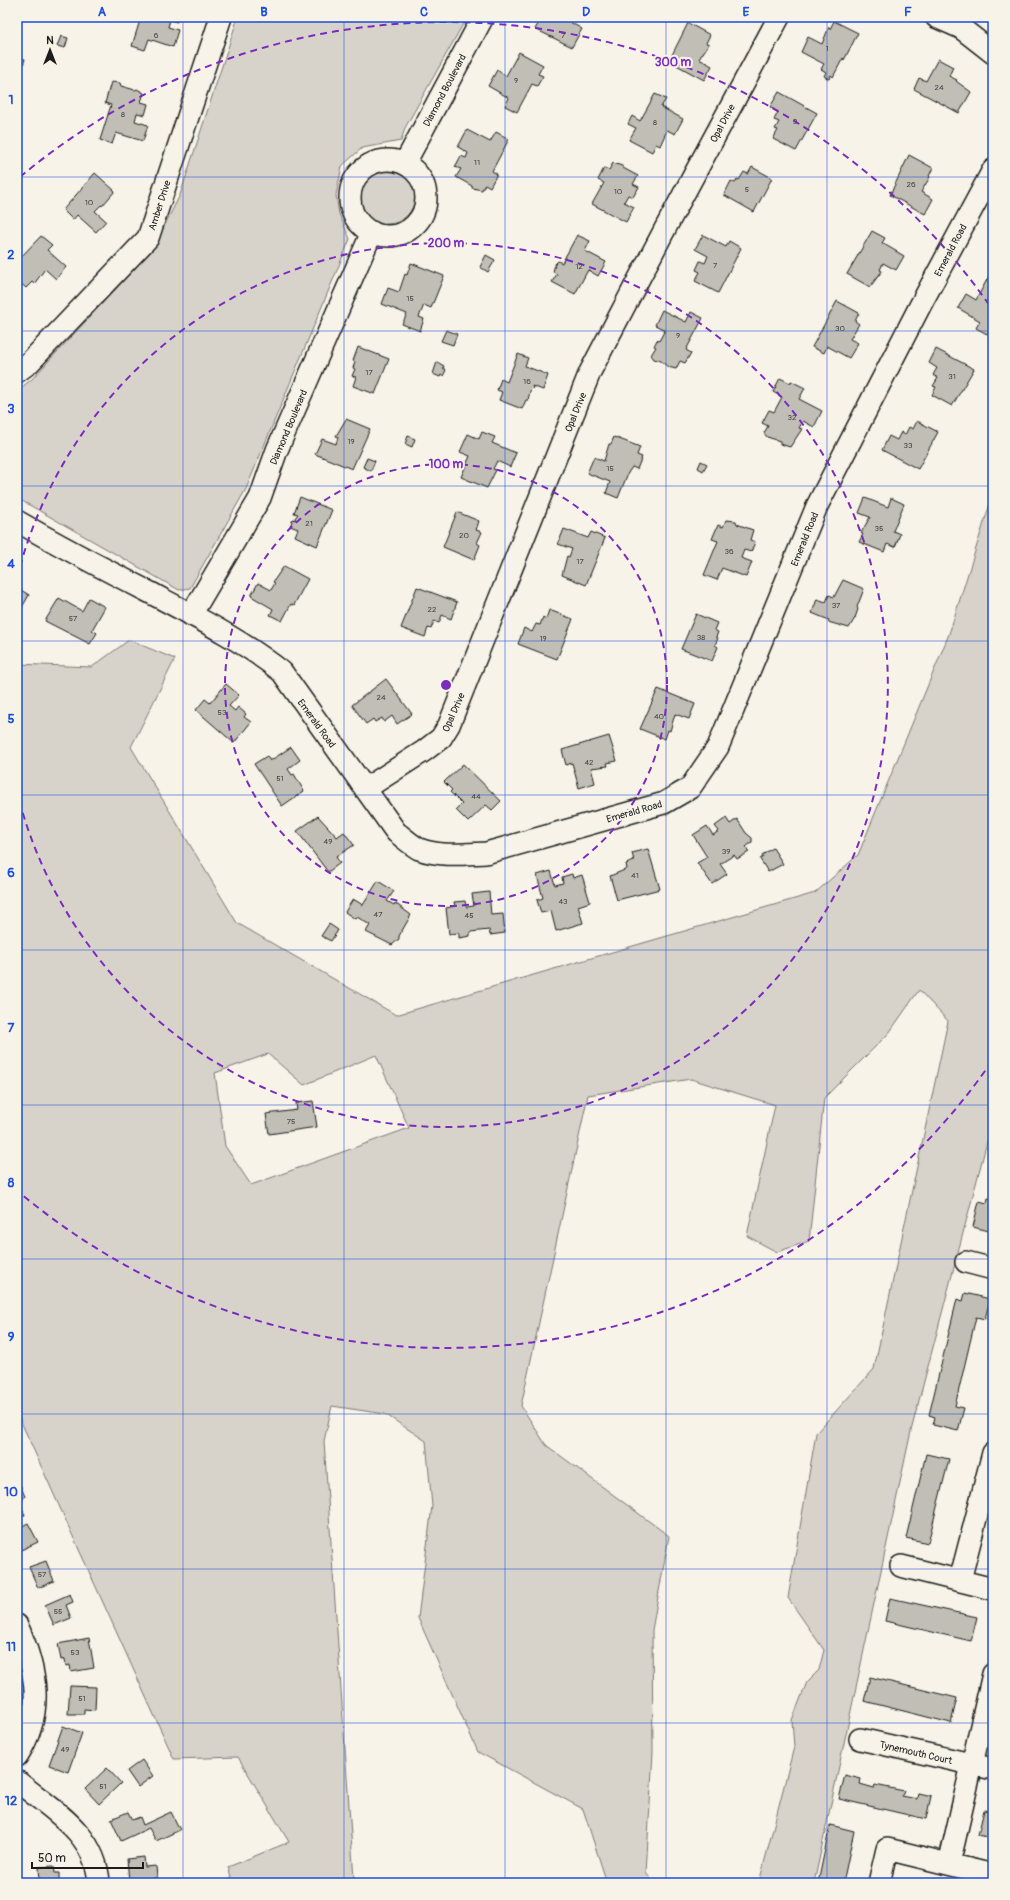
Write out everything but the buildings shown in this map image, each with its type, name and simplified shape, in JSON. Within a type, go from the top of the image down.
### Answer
[{"type":"street","name":"Amber Drive","points":[[17,372],[30,363],[148,238],[221,17]]},
{"type":"street","name":"Diamond Boulevard","points":[[405,163],[483,17]]},
{"type":"street","name":"Opal Drive","points":[[365,789],[424,752],[441,738],[449,725],[590,372],[779,17]]},
{"type":"street","points":[[936,17],[961,28],[993,53]]},
{"type":"street","points":[[392,160],[405,163],[419,175],[425,185],[426,202],[423,214],[411,229],[402,234],[381,235],[372,232],[357,219],[352,210],[350,192],[353,183],[360,172],[375,162],[392,160]]},
{"type":"street","name":"Emerald Road","points":[[17,522],[70,552],[191,614],[261,655],[282,672],[396,832],[418,848],[439,853],[486,853],[664,804],[690,788],[718,747],[817,506],[918,309],[993,170]]},
{"type":"street","name":"Diamond Boulevard","points":[[191,614],[260,498],[277,450],[372,232]]},
{"type":"street","points":[[966,1262],[993,1269]]},
{"type":"street","points":[[960,1580],[992,1462]]},
{"type":"street","points":[[901,1566],[993,1589]]},
{"type":"street","points":[[17,1625],[32,1665],[35,1689],[34,1710],[28,1733],[17,1756]]},
{"type":"street","points":[[949,1864],[993,1674]]},
{"type":"street","name":"Tynemouth Court","points":[[860,1739],[993,1769]]},
{"type":"street","points":[[17,1781],[74,1828],[85,1840],[93,1854],[98,1871],[99,1883]]},
{"type":"street","points":[[879,1883],[887,1849],[993,1875]]},
{"type":"shaded area","points":[[238,17],[467,17],[405,128],[401,141],[362,148],[342,166],[336,195],[339,214],[350,239],[246,489],[190,588],[179,590],[17,498],[17,391],[32,379],[152,250],[180,195]]},
{"type":"shaded area","points":[[381,168],[393,168],[407,176],[415,190],[413,207],[407,216],[393,224],[381,224],[371,219],[364,212],[359,202],[359,190],[364,180],[371,173]]},
{"type":"shaded area","points":[[993,494],[993,1119],[911,1431],[814,1883],[759,1883],[794,1747],[792,1720],[807,1682],[819,1670],[824,1650],[788,1598],[816,1433],[874,1369],[948,1021],[919,990],[889,1033],[824,1098],[809,1241],[777,1252],[747,1236],[775,1105],[691,1079],[588,1095],[521,1406],[546,1445],[669,1536],[652,1630],[653,1752],[646,1873],[654,1883],[607,1883],[583,1809],[478,1752],[418,1618],[432,1506],[426,1441],[385,1414],[332,1406],[324,1441],[354,1879],[339,1883],[233,1883],[228,1867],[289,1842],[238,1757],[174,1759],[17,1413],[17,664],[92,667],[129,640],[175,659],[131,747],[237,923],[396,1015],[815,893],[858,855],[949,634]],"holes":[[[268,1054],[304,1085],[376,1055],[409,1128],[251,1185],[225,1146],[215,1073]]]}]
